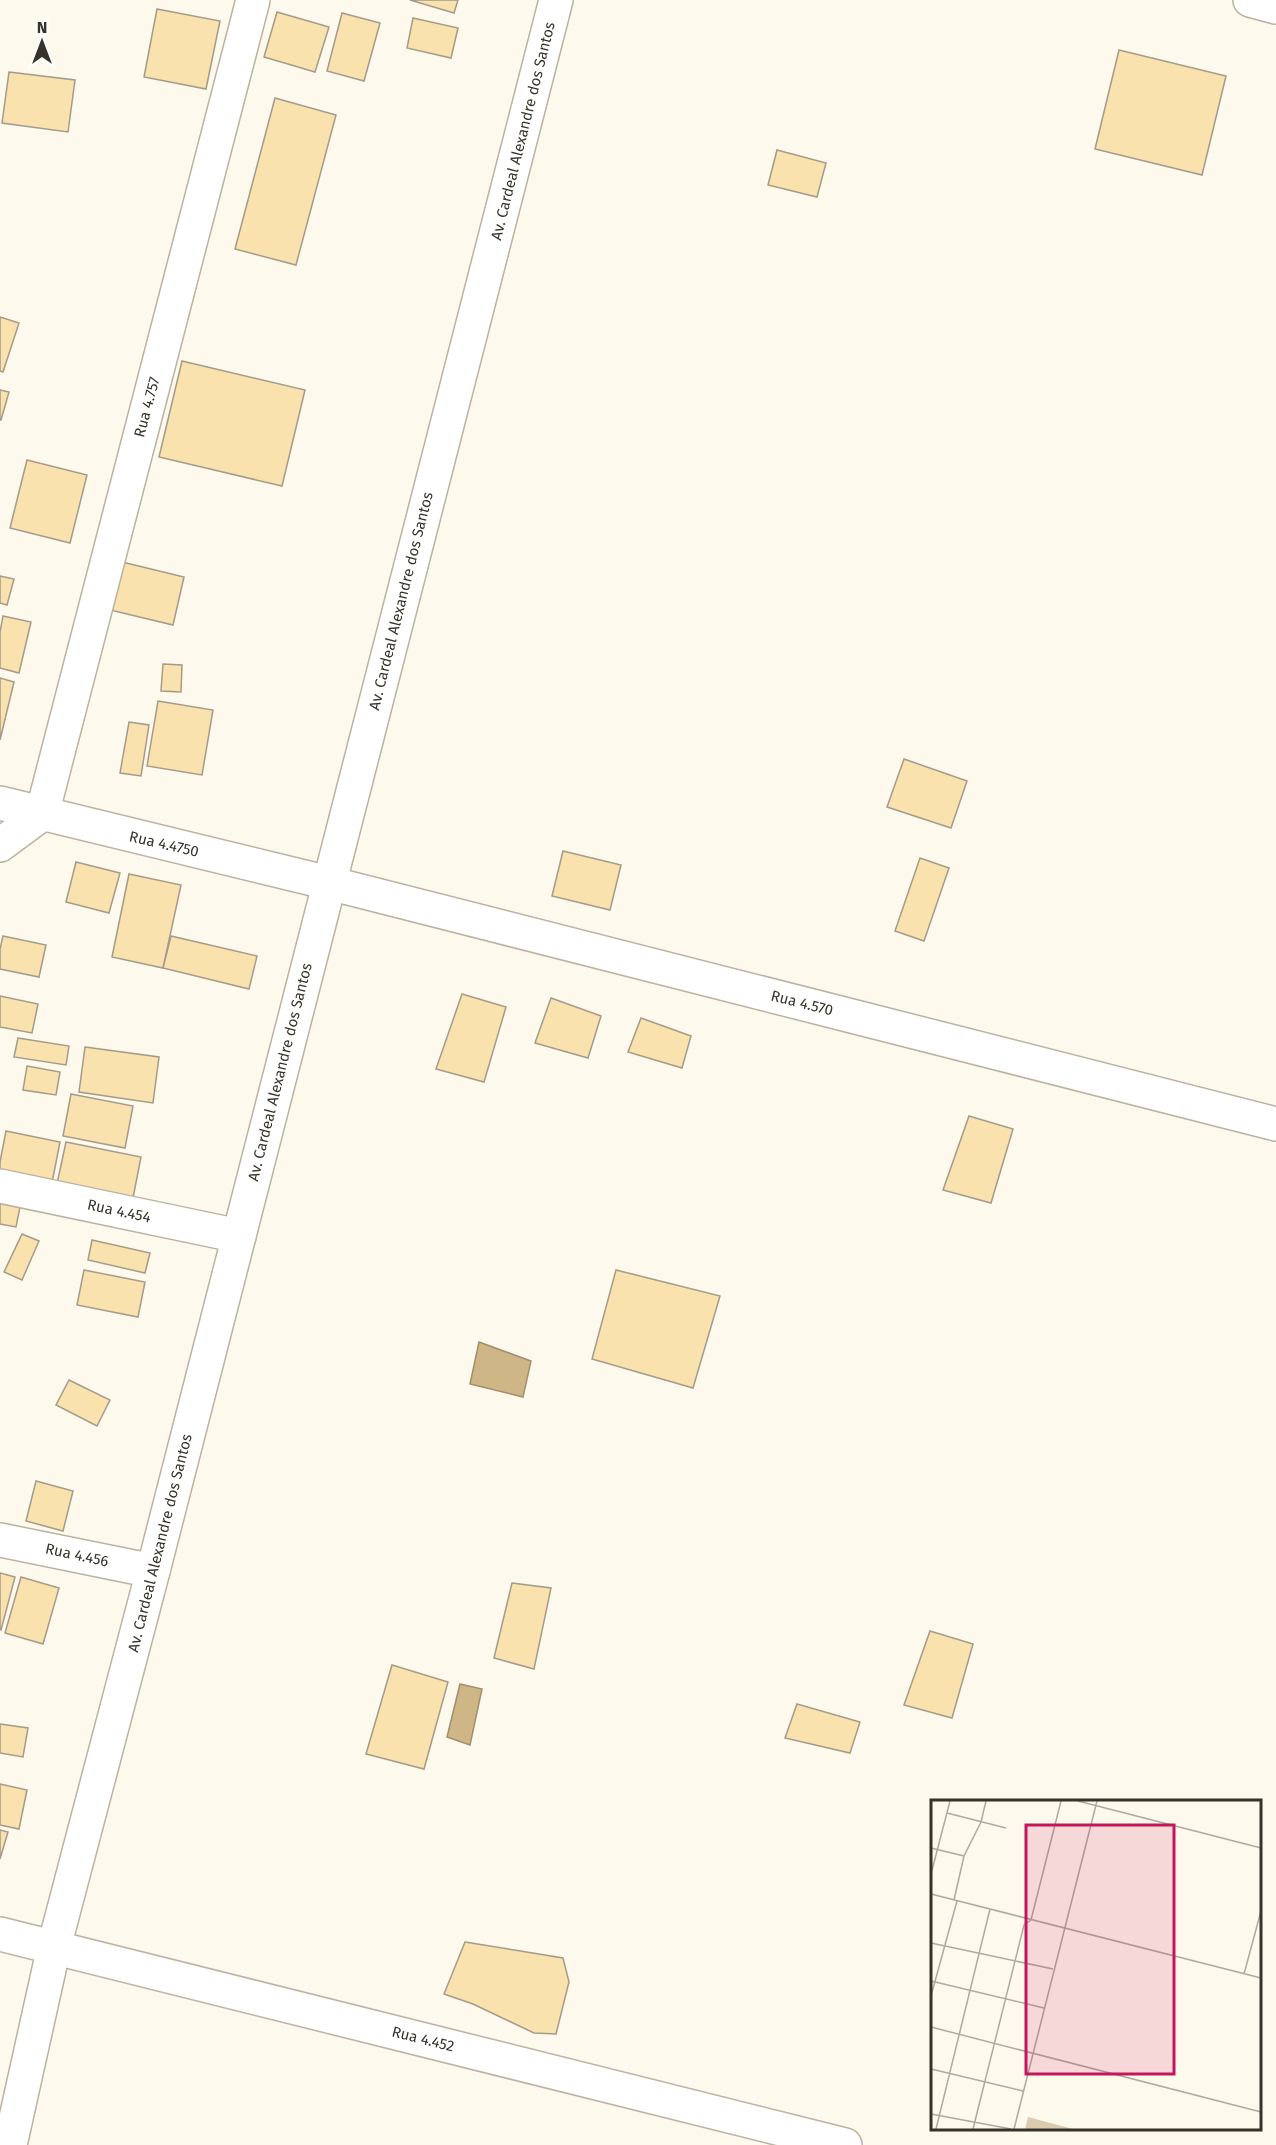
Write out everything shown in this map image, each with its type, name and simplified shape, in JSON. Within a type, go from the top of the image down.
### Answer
[{"type":"street","name":"Rua 4.757","points":[[42,814],[253,0]]},
{"type":"street","name":"Av. Cardeal Alexandre dos Santos","points":[[10,2145],[54,1947],[153,1571],[556,0]]},
{"type":"street","points":[[1250,0],[1276,7]]},
{"type":"street","name":"Rua 4.4750","points":[[0,803],[329,883]]},
{"type":"street","points":[[0,845],[42,814]]},
{"type":"street","name":"Rua 4.570","points":[[329,883],[1276,1124]]},
{"type":"street","name":"Rua 4.454","points":[[0,1186],[239,1236]]},
{"type":"street","name":"Rua 4.456","points":[[0,1539],[153,1571]]},
{"type":"street","name":"Rua 4.452","points":[[0,1934],[845,2145]]},
{"type":"shaded area","points":[[479,1342],[531,1361],[523,1397],[470,1384]]},
{"type":"shaded area","points":[[460,1684],[482,1689],[470,1745],[447,1737]]},
{"type":"building","points":[[410,0],[458,0],[454,13]]},
{"type":"building","points":[[157,9],[220,21],[206,89],[144,77]]},
{"type":"building","points":[[277,12],[329,27],[315,72],[264,57]]},
{"type":"building","points":[[342,13],[380,23],[364,81],[327,71]]},
{"type":"building","points":[[413,18],[458,28],[451,58],[407,48]]},
{"type":"building","points":[[1119,50],[1226,76],[1202,175],[1095,149]]},
{"type":"building","points":[[9,72],[75,80],[68,132],[2,123]]},
{"type":"building","points":[[275,98],[336,115],[296,265],[235,249]]},
{"type":"building","points":[[777,150],[826,163],[817,197],[768,185]]},
{"type":"building","points":[[0,317],[19,323],[3,372],[0,371]]},
{"type":"building","points":[[182,361],[305,390],[282,486],[159,457]]},
{"type":"building","points":[[0,390],[9,392],[1,420],[0,420]]},
{"type":"building","points":[[27,460],[87,475],[70,543],[10,528]]},
{"type":"building","points":[[118,561],[184,577],[173,625],[106,609]]},
{"type":"building","points":[[0,576],[14,579],[7,605],[0,603]]},
{"type":"building","points":[[3,616],[31,622],[19,673],[0,668],[0,632]]},
{"type":"building","points":[[163,664],[182,665],[181,692],[161,691]]},
{"type":"building","points":[[0,678],[14,682],[0,740]]},
{"type":"building","points":[[158,701],[213,710],[202,775],[147,766]]},
{"type":"building","points":[[129,722],[149,725],[141,776],[120,773]]},
{"type":"building","points":[[904,759],[967,781],[951,828],[887,807]]},
{"type":"building","points":[[563,851],[621,865],[610,910],[552,896]]},
{"type":"building","points":[[920,858],[949,868],[924,941],[895,931]]},
{"type":"building","points":[[76,862],[120,873],[109,913],[66,902]]},
{"type":"building","points":[[129,874],[181,885],[163,968],[112,957]]},
{"type":"building","points":[[3,936],[46,945],[39,977],[0,969],[0,949]]},
{"type":"building","points":[[171,936],[257,956],[249,989],[163,968]]},
{"type":"building","points":[[462,994],[506,1007],[484,1082],[436,1069]]},
{"type":"building","points":[[0,996],[38,1004],[32,1033],[0,1027]]},
{"type":"building","points":[[551,998],[601,1016],[588,1058],[535,1043]]},
{"type":"building","points":[[641,1018],[691,1036],[682,1068],[628,1052]]},
{"type":"building","points":[[18,1038],[69,1046],[66,1065],[14,1057]]},
{"type":"building","points":[[85,1047],[159,1057],[153,1103],[79,1092]]},
{"type":"building","points":[[27,1066],[60,1072],[56,1095],[23,1090]]},
{"type":"building","points":[[71,1094],[133,1106],[125,1148],[63,1136]]},
{"type":"building","points":[[969,1116],[1013,1129],[991,1203],[943,1190]]},
{"type":"building","points":[[6,1131],[60,1142],[50,1193],[0,1183],[0,1162]]},
{"type":"building","points":[[66,1142],[141,1157],[131,1208],[55,1193]]},
{"type":"building","points":[[0,1193],[22,1197],[16,1227],[0,1224]]},
{"type":"building","points":[[22,1234],[39,1241],[22,1280],[4,1272]]},
{"type":"building","points":[[92,1240],[150,1253],[145,1273],[88,1260]]},
{"type":"building","points":[[84,1270],[145,1282],[138,1317],[77,1305]]},
{"type":"building","points":[[616,1270],[720,1296],[693,1388],[592,1359]]},
{"type":"building","points":[[69,1380],[110,1400],[97,1426],[56,1405]]},
{"type":"building","points":[[36,1481],[73,1491],[63,1531],[26,1521]]},
{"type":"building","points":[[0,1573],[15,1577],[1,1630],[0,1629]]},
{"type":"building","points":[[21,1577],[59,1588],[43,1644],[5,1633]]},
{"type":"building","points":[[512,1583],[551,1588],[534,1669],[494,1658]]},
{"type":"building","points":[[930,1631],[973,1644],[952,1718],[904,1705]]},
{"type":"building","points":[[392,1665],[448,1682],[424,1769],[366,1754]]},
{"type":"building","points":[[797,1704],[860,1722],[850,1753],[785,1738]]},
{"type":"building","points":[[0,1724],[28,1728],[23,1757],[0,1753]]},
{"type":"building","points":[[0,1784],[27,1790],[19,1829],[0,1825]]},
{"type":"building","points":[[0,1830],[8,1832],[0,1859]]},
{"type":"building","points":[[465,1942],[563,1958],[569,1982],[556,2034],[534,2033],[473,2004],[444,1994]]}]
